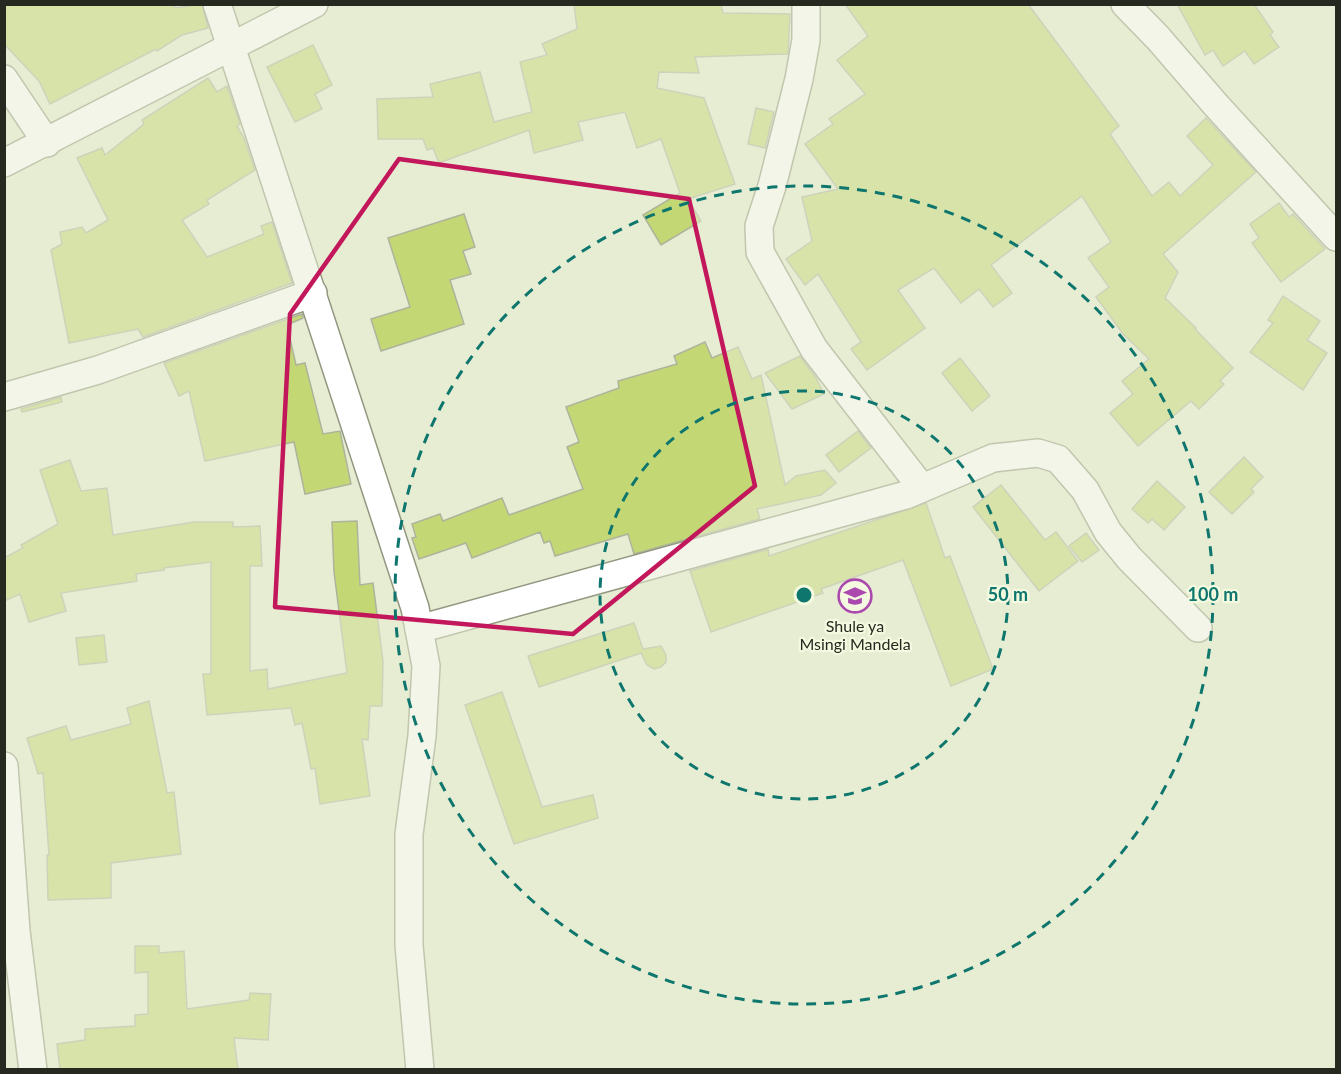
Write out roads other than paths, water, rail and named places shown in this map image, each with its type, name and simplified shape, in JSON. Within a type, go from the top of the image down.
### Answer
[{"type":"street","points":[[218,4],[415,608],[419,629],[426,666],[422,736],[409,834],[409,945],[420,1070]]},
{"type":"street","points":[[4,163],[47,143],[232,44],[314,4]]},
{"type":"street","points":[[806,4],[806,40],[799,79],[759,226],[760,252],[814,349],[922,488]]},
{"type":"street","points":[[1125,4],[1336,237]]},
{"type":"street","points":[[4,79],[47,143]]},
{"type":"street","points":[[4,397],[98,370],[313,293]]},
{"type":"street","points":[[419,629],[906,495],[993,458],[1038,453],[1058,459],[1085,490],[1108,532],[1129,558],[1198,628]]},
{"type":"street","points":[[4,766],[10,931],[33,1070]]},
{"type":"place","name":"Shule ya Msingi Mandela","points":[[855,596]]}]
